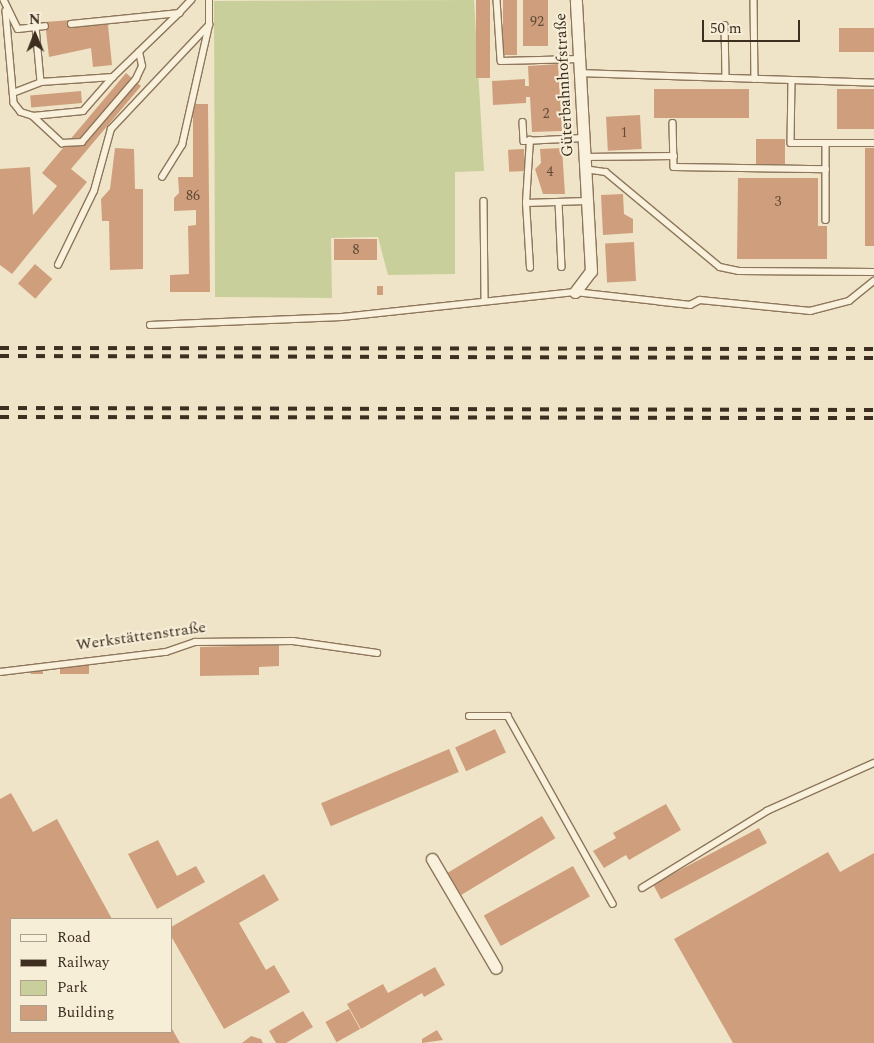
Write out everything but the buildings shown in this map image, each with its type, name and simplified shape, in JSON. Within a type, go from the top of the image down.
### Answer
[{"type":"street","name":"Güterbahnhofstraße","points":[[575,292],[591,271],[583,157],[576,0]]},
{"type":"street","points":[[432,859],[496,968]]},
{"type":"lane","points":[[4,0],[13,93],[21,112],[32,116],[62,143],[82,142],[136,79],[142,66],[139,52]]},
{"type":"lane","points":[[32,116],[83,111],[113,77],[191,0]]},
{"type":"lane","points":[[162,178],[182,145],[209,25],[209,0]]},
{"type":"lane","points":[[497,0],[501,61],[580,59]]},
{"type":"lane","points":[[754,0],[755,79]]},
{"type":"lane","points":[[6,11],[18,29],[46,26]]},
{"type":"lane","points":[[71,24],[179,13]]},
{"type":"lane","points":[[58,265],[94,190],[111,129],[209,25]]},
{"type":"lane","points":[[725,25],[726,78]]},
{"type":"lane","points":[[36,27],[41,82]]},
{"type":"lane","points":[[580,73],[874,83]]},
{"type":"lane","points":[[13,93],[41,82],[113,77]]},
{"type":"lane","points":[[792,80],[791,143],[874,143]]},
{"type":"lane","points":[[523,122],[524,141],[583,138]]},
{"type":"lane","points":[[673,123],[674,168],[826,169]]},
{"type":"lane","points":[[530,140],[526,203],[530,268]]},
{"type":"lane","points":[[826,142],[826,220]]},
{"type":"lane","points":[[583,157],[674,156]]},
{"type":"lane","name":"Güterbahnhofstraße","points":[[584,169],[606,172],[708,260],[739,271],[874,272]]},
{"type":"lane","points":[[484,201],[485,299]]},
{"type":"lane","points":[[526,203],[586,201]]},
{"type":"lane","points":[[559,202],[562,267]]},
{"type":"lane","points":[[150,325],[342,317],[434,309],[485,299],[575,292],[690,305],[700,300],[810,311],[848,301],[874,281]]},
{"type":"lane","name":"Werkstättenstraße","points":[[0,672],[166,652],[196,642],[293,641],[377,653]]},
{"type":"lane","points":[[469,716],[508,716],[613,904]]},
{"type":"lane","points":[[642,888],[767,811],[874,763]]},
{"type":"green space","points":[[474,0],[484,171],[455,172],[455,274],[388,275],[378,237],[331,238],[332,298],[215,297],[214,1]]},
{"type":"railway","points":[[0,348],[874,349]]},
{"type":"railway","points":[[0,356],[874,358]]},
{"type":"railway","points":[[0,408],[874,410]]},
{"type":"railway","points":[[0,417],[874,418]]}]
